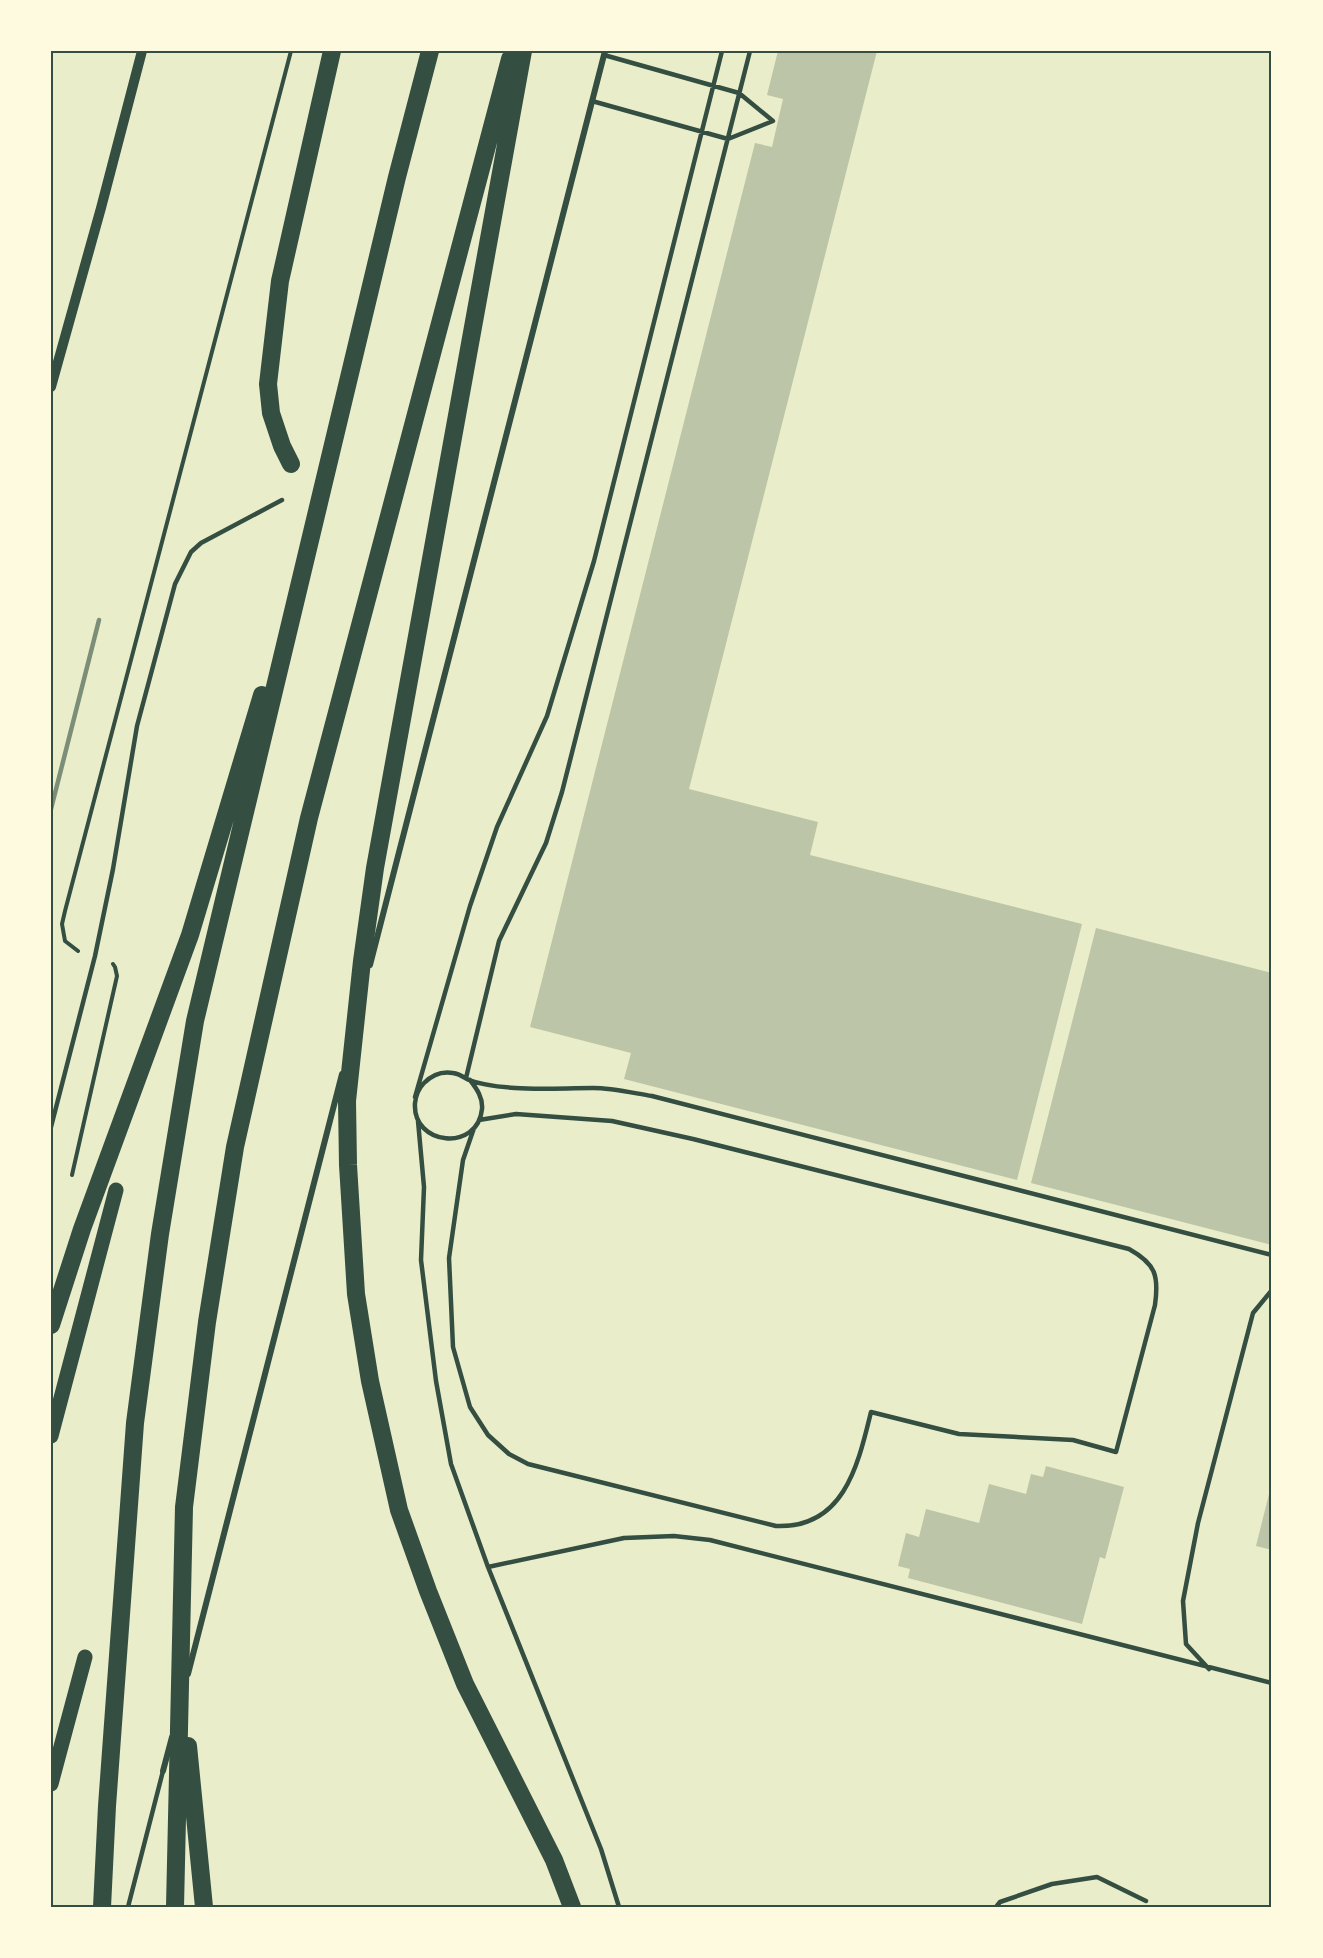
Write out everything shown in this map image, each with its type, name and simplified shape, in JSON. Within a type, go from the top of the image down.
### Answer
[{"type":"highway","points":[[291,464],[282,446],[271,413],[268,384],[282,272],[332,51]]},
{"type":"highway","points":[[102,1907],[107,1806],[135,1423],[160,1234],[195,1022],[394,189],[430,51]]},
{"type":"highway","points":[[175,1907],[184,1507],[207,1322],[235,1147],[309,818],[365,599],[513,51]]},
{"type":"highway","points":[[523,51],[375,868],[362,961],[348,1101],[348,1165],[356,1294],[370,1381],[399,1510],[465,1684],[554,1860],[572,1907]]},
{"type":"highway","points":[[51,1325],[82,1229],[190,935],[320,502]]},
{"type":"highway","points":[[180,1661],[204,1907]]},
{"type":"main road","points":[[51,1436],[116,1190]]},
{"type":"main road","points":[[51,1784],[85,1658]]},
{"type":"street","points":[[51,387],[142,51]]},
{"type":"street","points":[[163,1771],[605,53]]},
{"type":"lane","points":[[619,1907],[601,1849],[488,1567],[451,1464],[436,1380],[421,1260],[424,1187],[415,1109],[416,1097],[470,906],[496,827],[547,716],[577,622],[723,51]]},
{"type":"lane","points":[[468,1079],[499,941],[546,843],[562,792],[750,51]]},
{"type":"lane","points":[[592,101],[728,139],[773,121],[739,93],[605,53]]},
{"type":"lane","points":[[51,1126],[102,924],[137,726],[175,584],[191,552],[201,543],[282,500]]},
{"type":"lane","points":[[416,1097],[420,1086],[429,1078],[439,1073],[451,1072],[468,1079],[513,1088],[564,1090],[594,1088],[652,1096],[1272,1255]]},
{"type":"lane","points":[[468,1079],[477,1089],[482,1109],[463,1161],[449,1258],[453,1347],[470,1407],[488,1435],[509,1454],[528,1464],[787,1527],[801,1525],[819,1516],[836,1502],[851,1479],[859,1459],[871,1412],[959,1434],[1073,1440],[1116,1452],[1155,1305],[1157,1286],[1154,1269],[1144,1257],[1129,1249],[612,1120],[516,1114],[479,1120]]},
{"type":"lane","points":[[417,1120],[433,1137],[445,1140],[465,1136],[474,1128]]},
{"type":"lane","points":[[1209,1669],[1186,1644],[1183,1601],[1198,1523],[1253,1313],[1272,1290]]},
{"type":"lane","points":[[488,1567],[624,1538],[674,1536],[710,1540],[1209,1669],[1272,1683]]},
{"type":"lane","points":[[128,1907],[163,1771]]},
{"type":"lane","points":[[996,1907],[1000,1902],[1052,1884],[1097,1877],[1146,1901]]},
{"type":"building","points":[[778,51],[877,51],[689,789],[818,822],[810,855],[1082,924],[1017,1180],[624,1079],[631,1053],[530,1027],[755,143],[772,147],[783,99],[767,95]]},
{"type":"building","points":[[1096,928],[1272,973],[1272,1245],[1031,1183]]},
{"type":"building","points":[[1046,1466],[1124,1487],[1105,1559],[1100,1557],[1082,1624],[908,1578],[910,1569],[898,1566],[906,1533],[919,1537],[926,1509],[979,1523],[989,1484],[1026,1494],[1031,1474],[1043,1477]]},
{"type":"building","points":[[1272,1486],[1272,1550],[1256,1546]]},
{"type":"railway","points":[[51,809],[99,620]]}]
